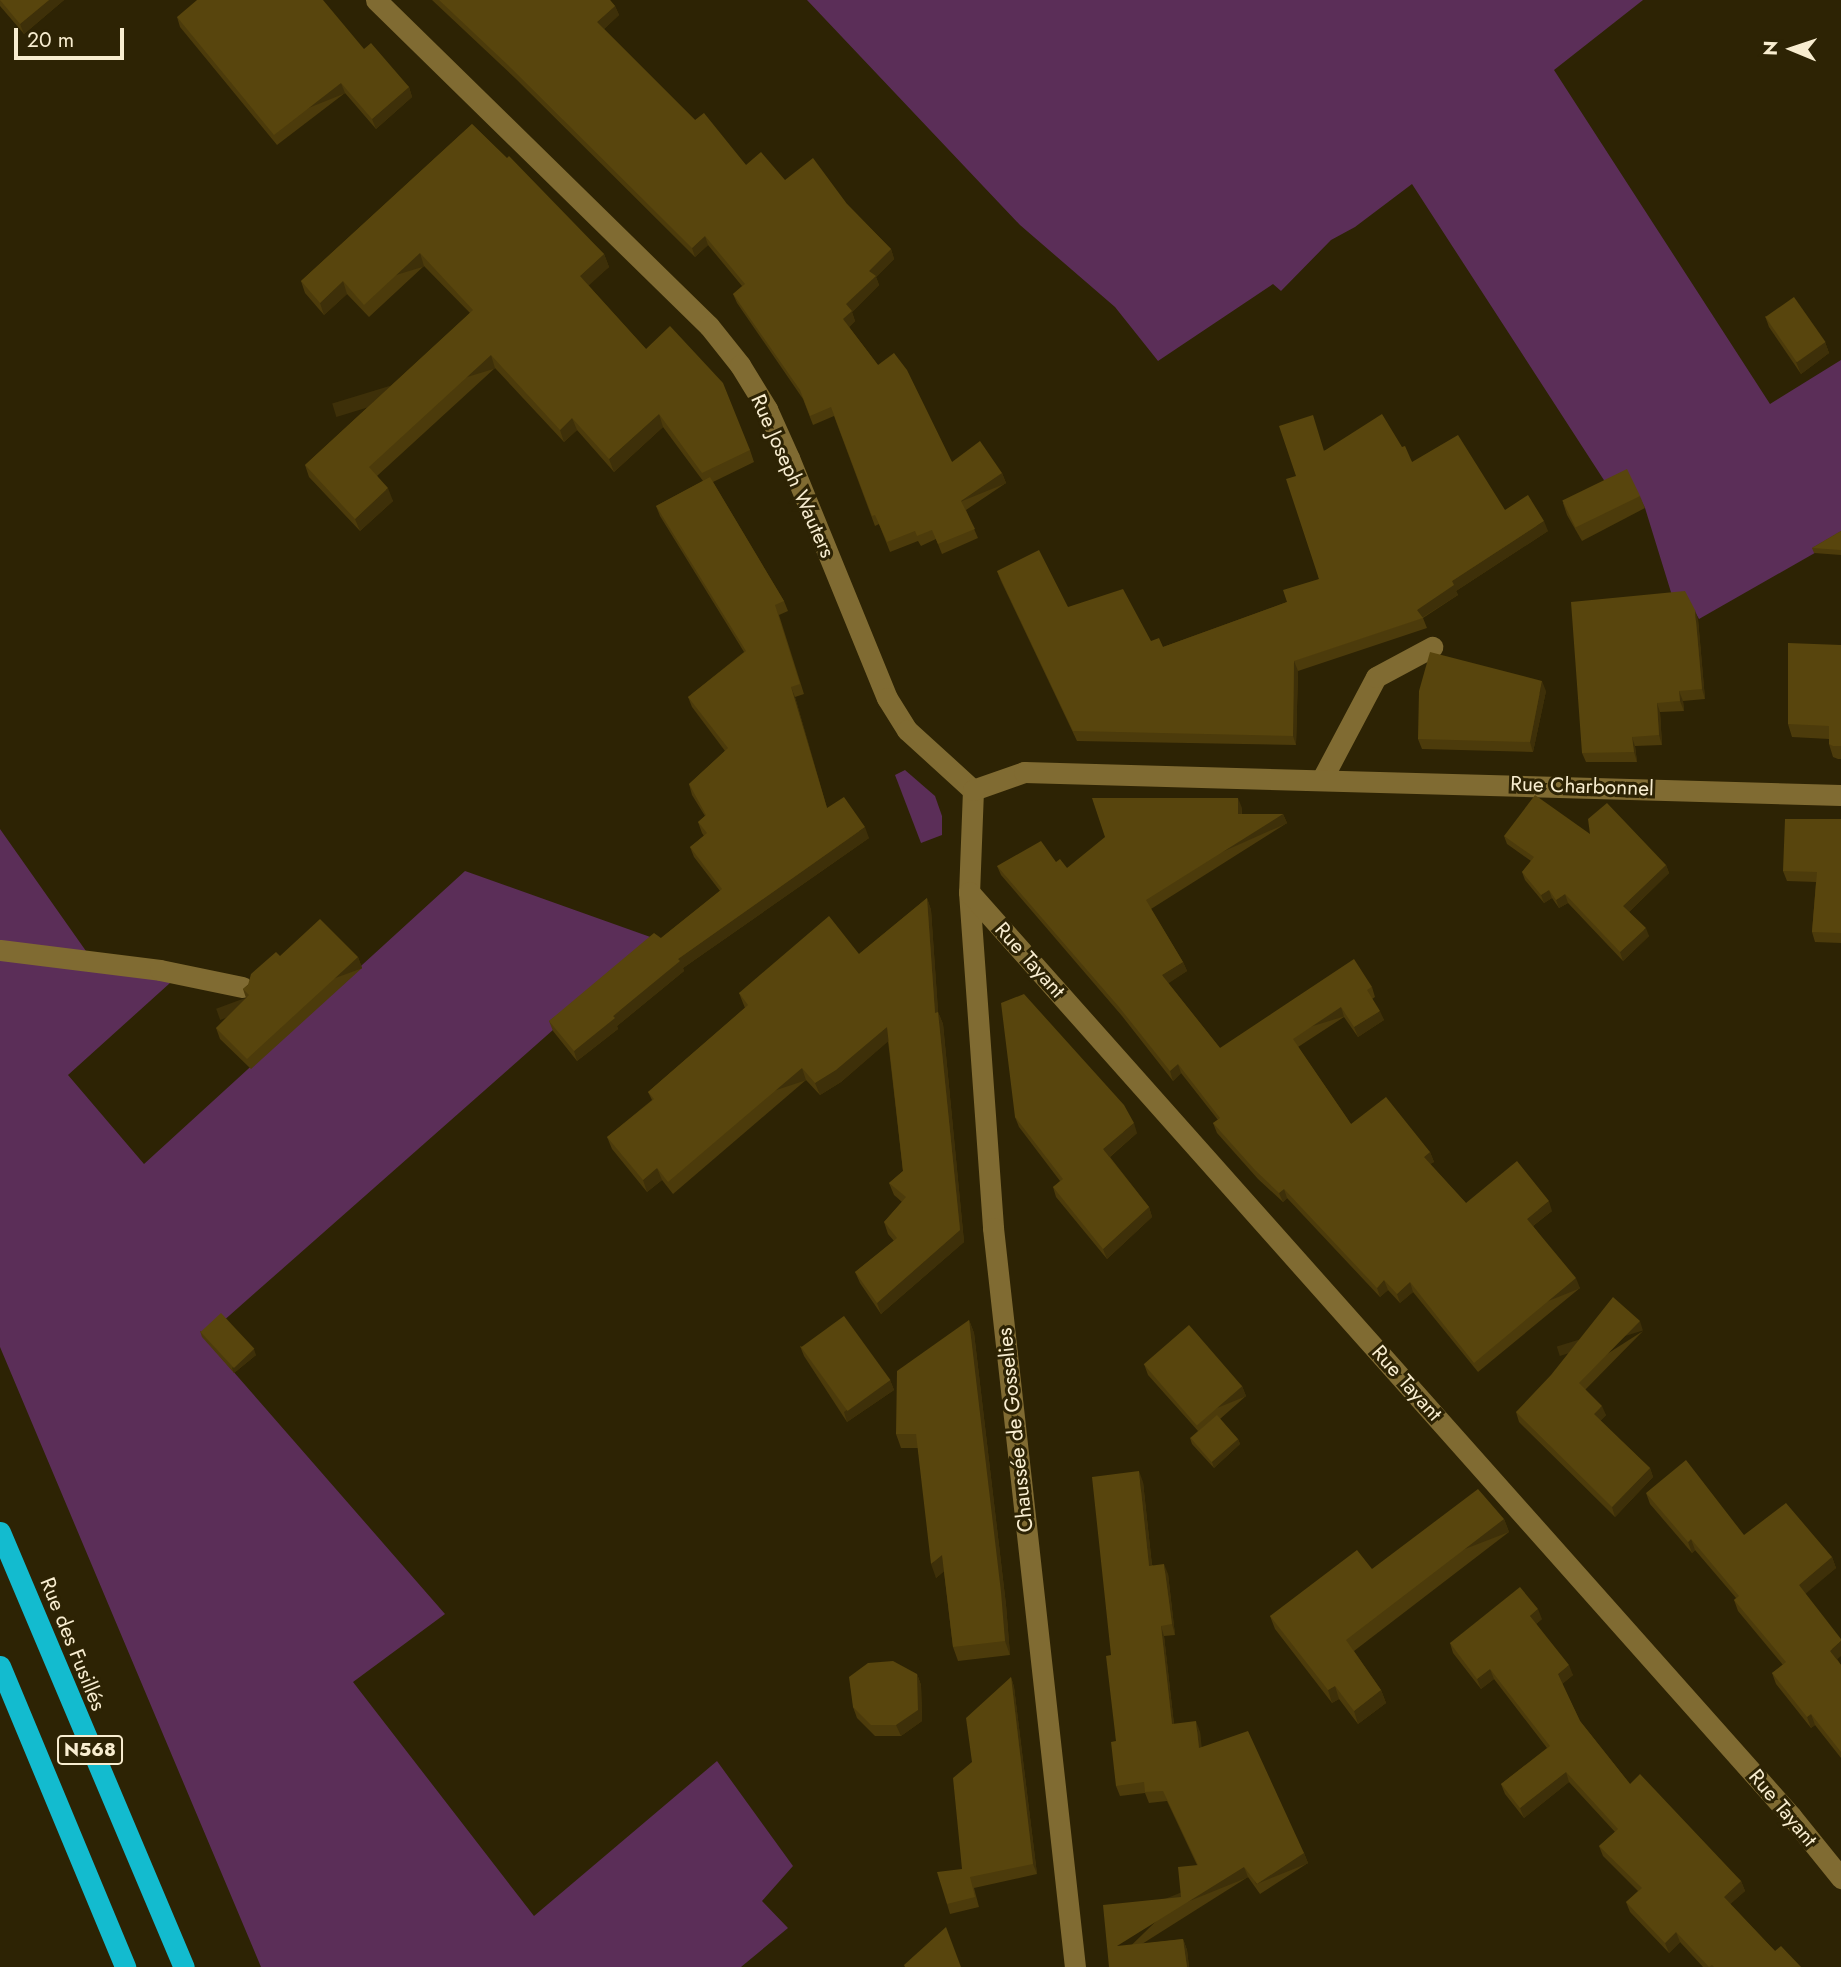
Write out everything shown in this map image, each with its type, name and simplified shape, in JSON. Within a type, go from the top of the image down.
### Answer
[{"type":"highway","name":"Rue des Fusillés","points":[[0,1532],[184,1967]]},
{"type":"highway","name":"N568","points":[[0,1667],[125,1967]]},
{"type":"street","name":"Rue Joseph Wauters","points":[[376,0],[709,326],[740,365],[767,409],[789,458],[887,698],[907,730],[973,789]]},
{"type":"street","points":[[1322,779],[1376,677],[1432,647]]},
{"type":"street","name":"Rue Charbonnel","points":[[973,789],[1024,772],[1841,795]]},
{"type":"street","points":[[969,892],[973,789]]},
{"type":"street","name":"Rue Tayant","points":[[969,892],[1773,1795],[1841,1878]]},
{"type":"street","name":"Chaussée de Gosselies","points":[[969,892],[993,1228],[1075,1967]]},
{"type":"street","points":[[0,950],[160,970],[242,987]]},
{"type":"shaded area","points":[[807,0],[1643,0],[1554,70],[1770,404],[1841,360],[1841,538],[1699,619],[1689,601],[1674,602],[1645,508],[1631,481],[1611,491],[1412,184],[1355,227],[1331,240],[1281,291],[1273,284],[1158,361],[1115,307],[1020,225]]},
{"type":"shaded area","points":[[905,770],[935,796],[942,816],[942,835],[921,843],[895,775]]},
{"type":"shaded area","points":[[0,829],[93,961],[160,970],[170,983],[68,1075],[144,1164],[465,871],[656,939],[204,1338],[445,1614],[353,1682],[534,1916],[717,1761],[793,1866],[762,1901],[788,1928],[741,1967],[261,1967],[0,1347]]},
{"type":"building","points":[[0,0],[49,0],[20,24]]},
{"type":"building","points":[[197,0],[323,0],[364,49],[371,43],[409,87],[372,119],[341,83],[274,135],[177,17]]},
{"type":"building","points":[[439,0],[610,0],[615,6],[597,22],[695,120],[704,113],[746,165],[761,152],[785,180],[813,158],[847,204],[891,249],[869,271],[876,276],[846,304],[852,311],[843,319],[878,365],[894,353],[907,370],[952,462],[980,441],[1002,473],[961,501],[975,529],[938,544],[932,530],[917,536],[915,531],[887,542],[875,515],[872,516],[831,407],[810,416],[800,390],[733,294],[745,284],[705,236],[692,248]]},
{"type":"building","points":[[472,124],[507,158],[509,156],[604,254],[580,276],[646,349],[670,326],[723,383],[750,450],[702,473],[659,414],[609,459],[572,418],[560,430],[491,355],[369,467],[388,488],[355,519],[305,465],[473,310],[420,253],[364,305],[343,281],[320,303],[301,281]]},
{"type":"building","points":[[1794,297],[1826,342],[1797,362],[1765,317]]},
{"type":"building","points":[[1382,414],[1402,447],[1405,446],[1412,462],[1458,435],[1505,510],[1528,495],[1544,521],[1452,581],[1454,585],[1417,610],[1423,618],[1294,661],[1293,736],[1073,731],[997,571],[1039,550],[1068,607],[1123,589],[1151,641],[1159,638],[1163,647],[1287,602],[1283,590],[1319,579],[1286,479],[1296,476],[1279,426],[1313,415],[1324,451]]},
{"type":"building","points":[[1627,469],[1640,496],[1575,528],[1562,501]]},
{"type":"building","points":[[710,477],[784,601],[775,605],[800,684],[791,687],[827,808],[844,797],[865,827],[678,959],[680,961],[574,1051],[549,1021],[654,933],[661,938],[722,889],[690,847],[707,833],[698,822],[706,815],[689,784],[728,748],[688,697],[746,651],[656,506]]},
{"type":"building","points":[[1841,531],[1841,550],[1812,548]]},
{"type":"building","points":[[1685,591],[1695,610],[1702,689],[1679,691],[1680,701],[1657,703],[1659,735],[1632,737],[1634,752],[1582,753],[1571,602]]},
{"type":"building","points":[[1788,643],[1841,645],[1841,746],[1829,744],[1829,726],[1788,724]]},
{"type":"building","points":[[1430,652],[1542,681],[1530,742],[1418,739],[1419,691]]},
{"type":"building","points":[[1535,795],[1590,834],[1588,819],[1607,803],[1666,865],[1623,906],[1646,928],[1620,952],[1565,894],[1556,900],[1549,890],[1541,895],[1522,872],[1534,857],[1504,836]]},
{"type":"building","points":[[1092,798],[1238,798],[1238,814],[1283,814],[1146,900],[1183,962],[1162,975],[1220,1048],[1354,959],[1372,987],[1367,990],[1380,1011],[1354,1027],[1341,1007],[1293,1039],[1351,1124],[1386,1097],[1430,1152],[1424,1157],[1466,1203],[1517,1161],[1549,1201],[1527,1219],[1576,1278],[1474,1363],[1410,1282],[1397,1294],[1384,1280],[1377,1288],[1284,1189],[1279,1193],[1255,1170],[1213,1123],[1220,1118],[1178,1064],[1170,1071],[1119,1007],[997,866],[1041,841],[1056,862],[1060,859],[1067,868],[1105,837]]},
{"type":"building","points":[[1785,819],[1841,819],[1841,933],[1812,932],[1817,872],[1783,871]]},
{"type":"building","points":[[927,898],[935,1013],[938,1012],[960,1230],[877,1303],[855,1272],[897,1238],[884,1222],[906,1197],[889,1183],[903,1171],[887,1027],[836,1070],[815,1083],[802,1068],[668,1182],[657,1168],[643,1180],[607,1137],[654,1099],[648,1092],[748,1005],[739,993],[829,916],[859,954]]},
{"type":"building","points":[[320,919],[358,957],[247,1059],[216,1028],[249,995],[243,989],[248,985],[251,974],[276,952],[280,956]]},
{"type":"building","points":[[1024,994],[1124,1105],[1134,1123],[1103,1149],[1149,1207],[1103,1249],[1053,1187],[1063,1179],[1015,1117],[1001,1003]]},
{"type":"building","points":[[1613,1297],[1640,1321],[1579,1383],[1602,1406],[1594,1414],[1650,1468],[1612,1507],[1516,1412],[1551,1375]]},
{"type":"building","points":[[221,1313],[254,1349],[234,1368],[201,1332]]},
{"type":"building","points":[[844,1316],[890,1380],[848,1411],[801,1347]]},
{"type":"building","points":[[969,1320],[1005,1641],[953,1647],[942,1555],[931,1564],[916,1434],[896,1434],[897,1371]]},
{"type":"building","points":[[1189,1325],[1242,1386],[1197,1425],[1144,1364]]},
{"type":"building","points":[[1217,1415],[1238,1439],[1212,1462],[1191,1438]]},
{"type":"building","points":[[1686,1460],[1744,1535],[1786,1503],[1832,1557],[1799,1585],[1841,1639],[1830,1651],[1841,1665],[1841,1752],[1811,1714],[1807,1717],[1772,1673],[1786,1662],[1734,1600],[1739,1596],[1691,1539],[1688,1542],[1646,1493]]},
{"type":"building","points":[[1139,1471],[1149,1566],[1164,1564],[1172,1624],[1161,1626],[1172,1724],[1196,1721],[1199,1748],[1248,1731],[1304,1853],[1257,1884],[1244,1867],[1117,1946],[1183,1939],[1187,1967],[1109,1967],[1103,1905],[1181,1897],[1178,1867],[1198,1865],[1163,1791],[1145,1792],[1144,1782],[1116,1786],[1111,1742],[1116,1741],[1106,1656],[1111,1655],[1092,1477]]},
{"type":"building","points":[[1478,1489],[1504,1519],[1346,1640],[1381,1690],[1354,1711],[1335,1686],[1328,1690],[1270,1616],[1357,1550],[1372,1569]]},
{"type":"building","points":[[1520,1587],[1538,1609],[1530,1616],[1569,1665],[1558,1674],[1580,1721],[1630,1784],[1640,1774],[1741,1881],[1724,1897],[1775,1951],[1781,1946],[1801,1967],[1709,1967],[1676,1932],[1665,1943],[1626,1902],[1642,1888],[1599,1846],[1618,1829],[1566,1772],[1520,1808],[1501,1784],[1550,1746],[1490,1669],[1477,1679],[1450,1643]]},
{"type":"building","points":[[893,1661],[917,1674],[918,1710],[896,1725],[871,1725],[853,1707],[849,1677],[868,1663]]},
{"type":"building","points":[[1011,1677],[1033,1864],[970,1877],[975,1897],[947,1904],[937,1872],[962,1869],[953,1778],[972,1762],[966,1718]]},
{"type":"building","points":[[946,1927],[961,1967],[905,1967],[904,1965]]}]
